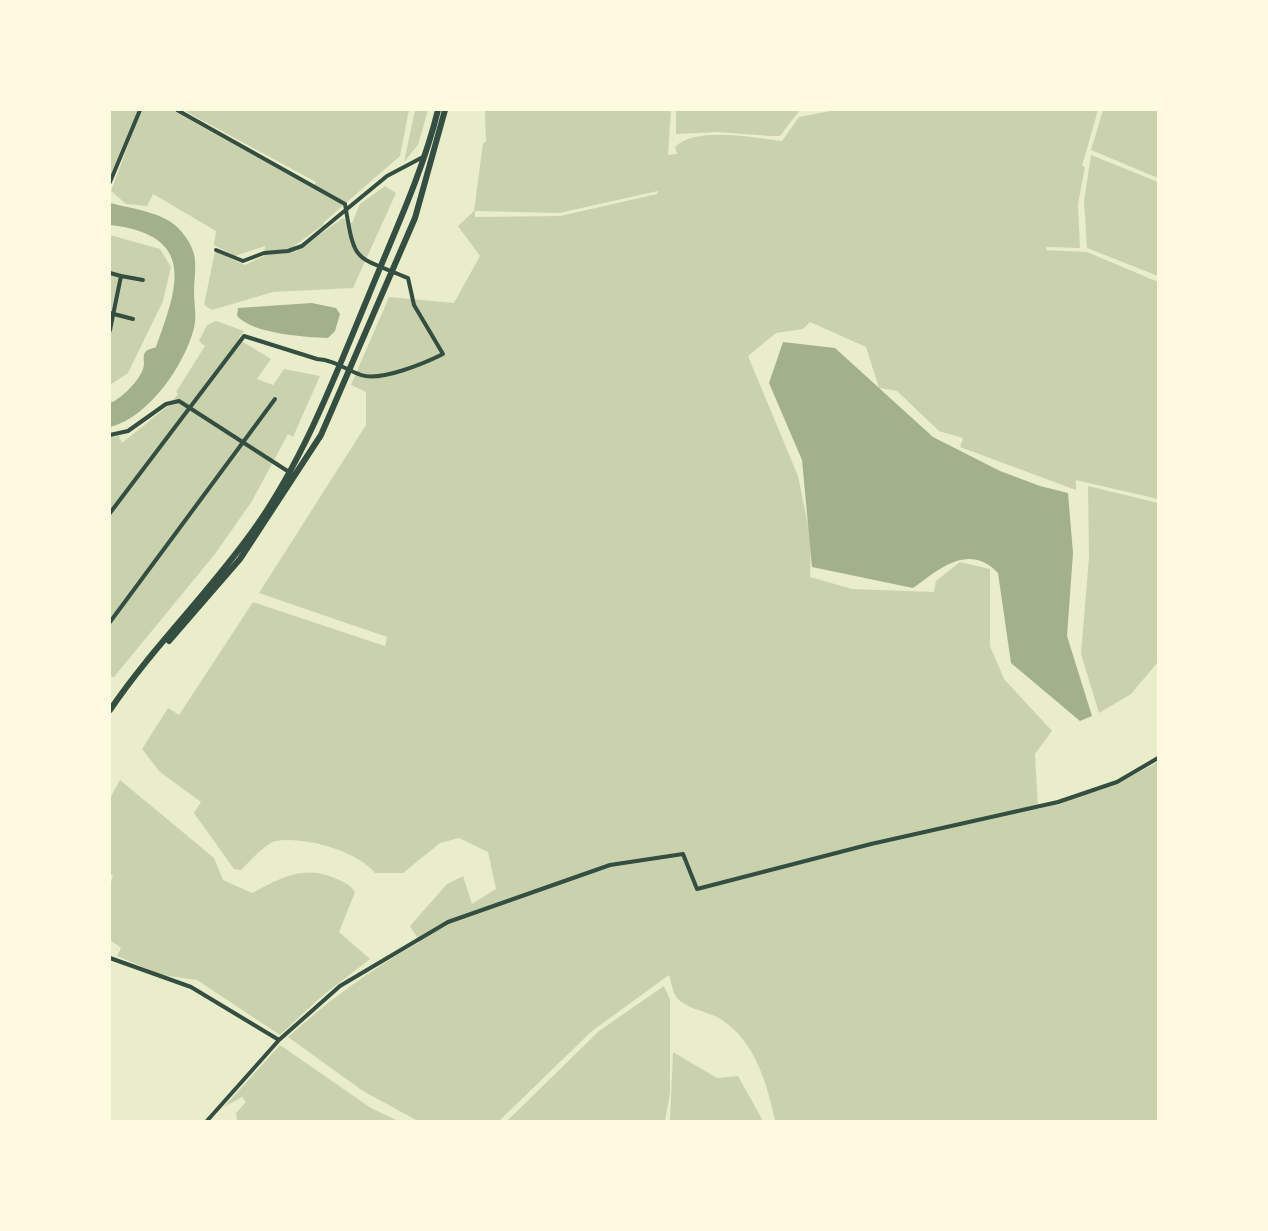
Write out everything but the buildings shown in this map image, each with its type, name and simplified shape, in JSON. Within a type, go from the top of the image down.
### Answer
[{"type":"main road","points":[[110,710],[234,558],[289,472],[332,384],[424,157],[438,110]]},
{"type":"main road","points":[[136,676],[190,618],[240,559],[304,462],[343,387],[401,251],[422,198],[445,110]]},
{"type":"street","points":[[110,182],[140,110]]},
{"type":"street","points":[[110,513],[244,336],[317,359],[327,359],[363,376],[418,366],[442,354],[414,305],[408,278],[362,259],[354,251],[345,204],[177,110]]},
{"type":"street","points":[[216,250],[239,261],[264,253],[293,250],[309,242],[387,176],[424,157]]},
{"type":"street","points":[[110,273],[143,280]]},
{"type":"street","points":[[110,330],[121,276]]},
{"type":"street","points":[[112,314],[133,320]]},
{"type":"street","points":[[110,622],[245,443],[275,399]]},
{"type":"street","points":[[110,435],[128,431],[171,401],[179,401],[289,472]]},
{"type":"street","points":[[206,1122],[279,1040],[340,986],[448,922],[610,865],[683,854],[697,889],[871,844],[1058,802],[1117,782],[1158,758]]},
{"type":"street","points":[[110,958],[190,987],[279,1040]]},
{"type":"shaded area","points":[[110,110],[138,110],[110,176]]},
{"type":"shaded area","points":[[141,110],[172,110],[313,188],[316,182],[183,110],[409,110],[400,156],[323,225],[294,246],[295,252],[343,218],[352,223],[360,204],[385,186],[396,193],[353,288],[273,292],[212,310],[204,305],[215,251],[245,265],[264,256],[265,246],[235,256],[214,245],[216,231],[153,194],[147,206],[126,204],[111,191]]},
{"type":"shaded area","points":[[415,110],[428,110],[418,145],[404,162]]},
{"type":"shaded area","points":[[485,110],[671,110],[668,155],[677,154],[675,147],[684,141],[711,135],[782,141],[799,117],[836,110],[1098,110],[1082,166],[1085,167],[1078,204],[1080,248],[1047,247],[1046,250],[1087,252],[1158,282],[1158,499],[1076,480],[1076,490],[960,447],[963,438],[939,431],[897,391],[879,388],[866,347],[810,322],[803,329],[776,333],[748,356],[798,476],[811,540],[810,577],[852,589],[934,592],[936,581],[960,562],[990,569],[990,646],[1004,679],[1052,731],[1035,754],[1038,809],[1113,786],[1158,762],[1158,1121],[775,1121],[764,1079],[743,1040],[722,1020],[678,999],[669,975],[592,1031],[499,1121],[418,1121],[363,1091],[288,1037],[351,986],[420,942],[410,926],[447,884],[463,876],[472,904],[496,889],[488,852],[459,838],[440,843],[403,873],[375,873],[356,858],[330,847],[288,840],[272,842],[241,870],[234,869],[194,813],[201,802],[160,772],[142,749],[168,708],[179,715],[253,602],[385,646],[387,637],[259,593],[366,425],[366,392],[351,385],[389,297],[454,303],[480,256],[458,226],[474,211],[483,143],[486,142]],"holes":[[[658,191],[657,194],[560,216],[475,217],[475,211],[559,213]]]},
{"type":"shaded area","points":[[676,110],[800,110],[780,136],[771,136],[718,132],[676,134]]},
{"type":"shaded area","points":[[1103,110],[1158,110],[1158,178],[1091,150]]},
{"type":"shaded area","points":[[1091,155],[1158,182],[1158,276],[1087,248],[1084,201]]},
{"type":"shaded area","points":[[110,203],[158,215],[174,225],[187,239],[195,260],[195,324],[182,358],[163,388],[138,413],[110,427],[110,403],[134,384],[143,369],[145,353],[156,347],[171,303],[174,266],[168,252],[157,240],[138,231],[110,225]]},
{"type":"shaded area","points":[[110,235],[160,249],[171,267],[163,301],[128,373],[110,385]]},
{"type":"shaded area","points":[[312,303],[336,308],[340,314],[335,331],[328,338],[267,331],[237,316],[238,308]]},
{"type":"shaded area","points":[[216,321],[244,331],[238,339],[271,359],[257,379],[273,385],[284,369],[320,376],[293,437],[288,434],[252,501],[215,554],[114,677],[110,676],[110,437],[119,436],[122,443],[168,406],[178,394],[176,392],[205,346],[199,341],[207,325]]},
{"type":"shaded area","points":[[783,342],[835,348],[933,437],[1000,471],[1040,486],[1068,493],[1073,553],[1067,636],[1092,716],[1080,721],[1011,663],[998,573],[987,564],[965,559],[954,562],[933,573],[913,588],[812,567],[802,460],[769,383]]},
{"type":"shaded area","points":[[1088,486],[1158,503],[1158,662],[1131,694],[1099,713],[1081,654],[1089,557]]},
{"type":"shaded area","points":[[120,780],[214,858],[223,880],[252,893],[290,875],[310,872],[332,877],[347,884],[355,892],[339,932],[370,959],[322,996],[280,1035],[197,980],[162,975],[117,956],[121,948],[110,940],[110,885],[113,876],[110,874],[110,798]]},
{"type":"shaded area","points":[[664,986],[670,999],[670,1093],[665,1121],[507,1121],[599,1031]]},
{"type":"shaded area","points":[[280,1045],[371,1108],[398,1121],[237,1121],[236,1113],[246,1102],[242,1097],[224,1107]]},
{"type":"shaded area","points":[[673,1052],[717,1078],[738,1076],[763,1121],[670,1121]]}]
